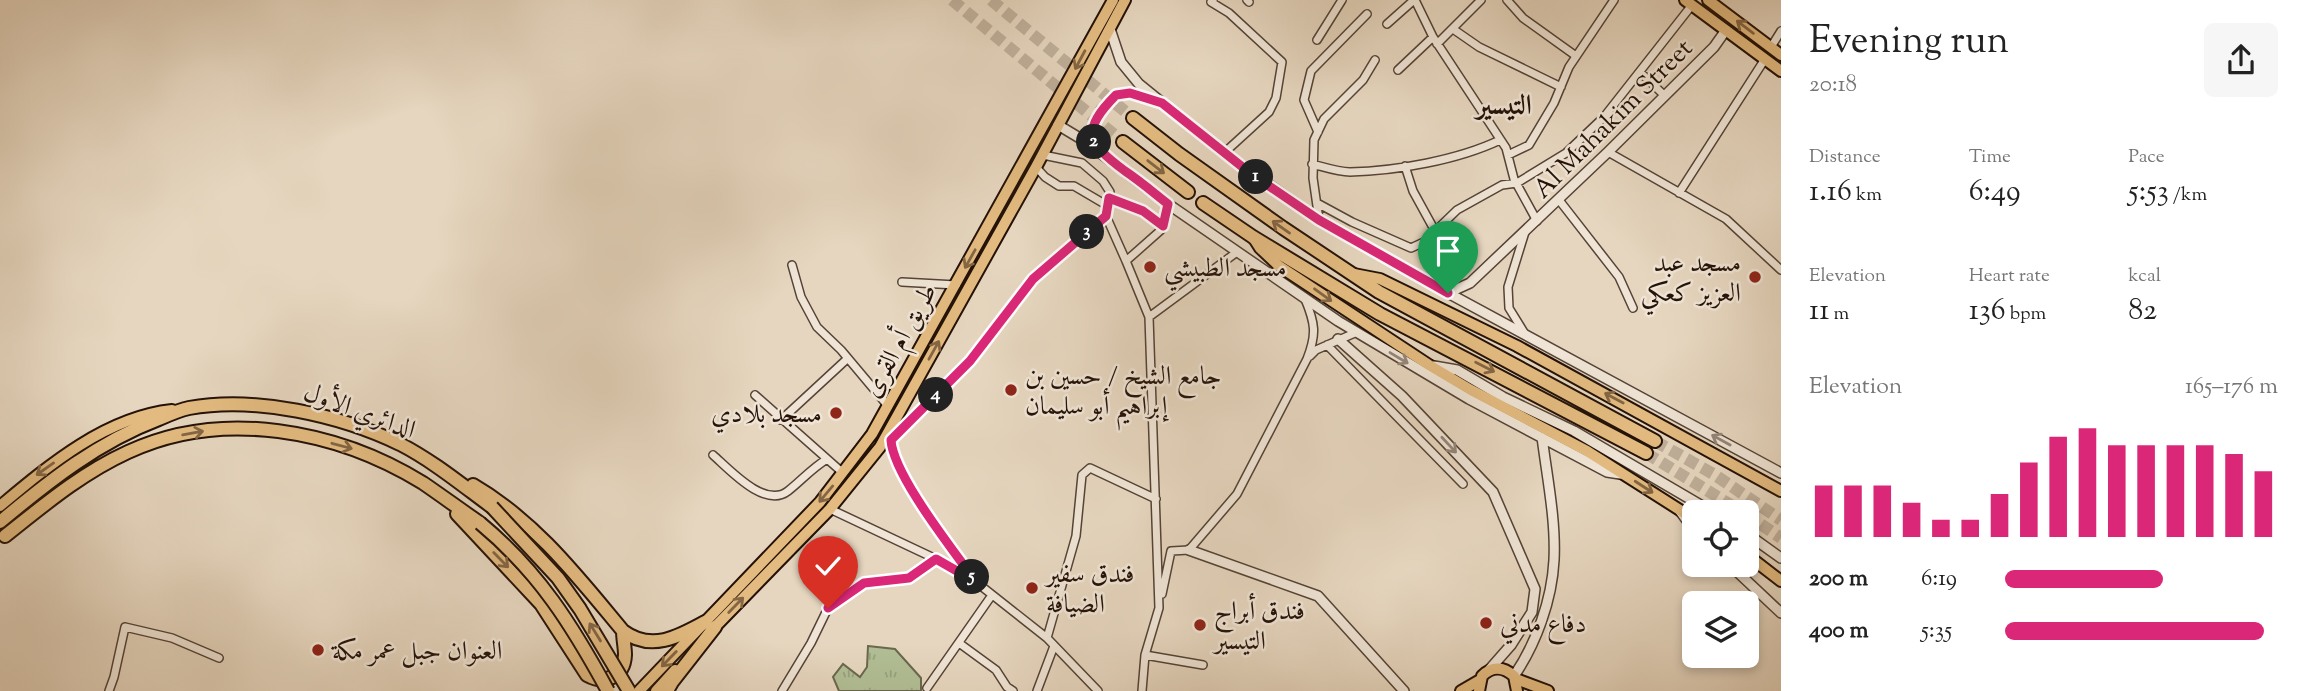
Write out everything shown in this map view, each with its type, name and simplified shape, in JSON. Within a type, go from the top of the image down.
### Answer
[{"type":"highway","points":[[1133,118],[1179,154],[1352,274],[1439,326],[1654,442]]},
{"type":"highway","points":[[1123,142],[1188,192]]},
{"type":"highway","points":[[1203,203],[1253,237],[1380,314],[1646,453]]},
{"type":"highway","name":"الدائري الأول","points":[[0,522],[86,454],[143,425],[188,408],[277,406],[347,424],[399,444],[494,503],[558,578],[580,609],[629,691]]},
{"type":"highway","name":"الدائري الأول","points":[[5,536],[75,481],[127,452],[161,439],[233,428],[276,430],[352,449],[386,464],[437,493],[509,547],[538,579],[564,615],[608,691]]},
{"type":"highway","points":[[437,493],[541,604],[587,675],[597,681],[611,679],[621,670],[625,657],[623,631]]},
{"type":"highway","points":[[494,503],[533,529],[569,565],[630,636],[649,643],[663,642],[710,624]]},
{"type":"highway","points":[[667,691],[710,624]]},
{"type":"main road","name":"طريق أم القرى","points":[[639,691],[830,509],[890,435],[1125,0]]},
{"type":"main road","name":"طريق أم القرى","points":[[656,691],[710,624],[820,502],[872,434],[1109,2]]},
{"type":"main road","points":[[1697,3],[1726,30],[1781,71]]},
{"type":"main road","points":[[1697,3],[1781,55]]},
{"type":"main road","points":[[1253,237],[1260,248],[1279,266],[1429,365],[1625,475],[1682,512]]},
{"type":"main road","points":[[1352,274],[1380,279],[1517,346],[1781,491]]},
{"type":"main road","points":[[888,406],[890,435]]},
{"type":"main road","points":[[0,506],[39,473],[129,419],[188,408]]},
{"type":"main road","points":[[1759,564],[1781,582]]},
{"type":"main road","points":[[1461,691],[1479,685],[1489,670],[1502,668],[1516,682],[1548,691]]},
{"type":"street","points":[[1317,40],[1342,0]]},
{"type":"street","points":[[1387,24],[1415,0],[1435,41],[1500,140],[1517,183],[1537,221]]},
{"type":"street","points":[[1398,70],[1453,29],[1481,0]]},
{"type":"street","points":[[1507,0],[1522,18],[1576,56]]},
{"type":"street","points":[[1508,155],[1529,145],[1554,103],[1576,56],[1615,0]]},
{"type":"street","points":[[1210,1],[1229,13],[1282,62],[1276,98],[1269,112],[1224,153]]},
{"type":"street","points":[[1317,203],[1411,248],[1424,242],[1457,210],[1502,185],[1517,183],[1566,153],[1604,117],[1697,3]]},
{"type":"street","points":[[1318,132],[1304,100],[1311,71],[1367,15]]},
{"type":"street","points":[[1110,29],[1121,62],[1139,84],[1224,153],[1319,220],[1781,473]]},
{"type":"street","points":[[1453,29],[1479,47],[1561,87]]},
{"type":"street","name":"Al Mahakim Street","points":[[1448,293],[1470,283],[1537,221],[1714,47],[1726,30]]},
{"type":"street","points":[[1771,47],[1781,31]]},
{"type":"street","points":[[1679,193],[1765,59]]},
{"type":"street","points":[[1319,220],[1312,164],[1314,140],[1324,119],[1363,80],[1375,60]]},
{"type":"street","points":[[1640,72],[1665,96]]},
{"type":"street","points":[[1104,156],[1092,140],[1092,128],[1101,110],[1116,95],[1130,93],[1162,103]]},
{"type":"street","points":[[1058,125],[1237,252],[1357,332],[1469,399],[1606,472],[1625,475]]},
{"type":"street","points":[[1312,164],[1347,172],[1405,166],[1480,149],[1500,140]]},
{"type":"street","points":[[1608,152],[1726,219],[1780,266]]},
{"type":"street","points":[[1042,155],[1082,163],[1103,181],[1110,192],[1106,216],[1149,317],[1159,608]]},
{"type":"street","points":[[1405,166],[1413,191],[1435,231]]},
{"type":"street","points":[[1036,167],[1059,186],[1074,187],[1109,202],[1143,211],[1163,226]]},
{"type":"street","points":[[1559,200],[1619,277],[1633,308]]},
{"type":"street","points":[[1126,261],[1161,230],[1168,204]]},
{"type":"street","points":[[976,582],[911,489],[891,450],[890,435],[970,361],[1033,279],[1106,216]]},
{"type":"street","points":[[1525,232],[1508,287],[1509,308],[1525,335]]},
{"type":"street","points":[[1149,317],[1237,252]]},
{"type":"street","points":[[792,265],[801,297],[817,327],[888,406]]},
{"type":"street","points":[[902,282],[956,285]]},
{"type":"street","points":[[1189,550],[1237,494],[1307,359],[1313,344],[1314,322],[1305,299]]},
{"type":"street","points":[[1307,359],[1338,339],[1357,332]]},
{"type":"street","points":[[1338,339],[1402,396],[1493,492],[1535,589],[1532,612],[1511,645],[1489,670]]},
{"type":"street","points":[[1327,345],[1463,484]]},
{"type":"street","points":[[781,420],[847,359]]},
{"type":"street","points":[[1429,365],[1457,370],[1503,397],[1574,431],[1692,500]]},
{"type":"street","points":[[755,395],[843,473]]},
{"type":"street","points":[[1516,682],[1543,615],[1554,561],[1542,437]]},
{"type":"street","points":[[713,455],[754,490],[769,497],[785,494],[808,471],[827,459]]},
{"type":"street","points":[[1047,638],[1076,536],[1082,475],[1090,468],[1156,499]]},
{"type":"street","points":[[830,509],[936,559],[976,582],[1047,638],[1098,691]]},
{"type":"street","points":[[1679,510],[1682,514]]},
{"type":"street","points":[[1759,542],[1781,558]]},
{"type":"street","points":[[1142,691],[1145,655],[1159,608],[1171,551],[1189,550],[1318,596],[1404,691]]},
{"type":"street","points":[[782,691],[828,608],[864,583],[909,578],[936,559]]},
{"type":"street","points":[[1743,577],[1781,613]]},
{"type":"street","points":[[927,688],[992,595]]},
{"type":"street","points":[[1532,612],[1543,615]]},
{"type":"street","points":[[109,691],[125,626],[172,638],[219,658]]},
{"type":"street","points":[[959,643],[996,670],[1007,687],[1013,691]]},
{"type":"street","points":[[1037,691],[1054,646]]},
{"type":"street","points":[[1145,655],[1203,665]]},
{"type":"green space","points":[[868,646],[895,649],[921,678],[921,691],[839,691],[833,677],[843,664],[860,677],[867,667]]},
{"type":"tunnel","points":[[952,0],[1123,142]]},
{"type":"tunnel","points":[[991,0],[1133,118]]},
{"type":"tunnel","points":[[1655,441],[1715,475],[1781,520]]},
{"type":"tunnel","points":[[1646,453],[1723,500]]},
{"type":"tunnel","points":[[1759,523],[1781,538]]},
{"type":"place","name":"مسجد الطبيشي","points":[[1150,267]]},
{"type":"place","name":"مسجد عبد العزيز كعكي","points":[[1755,277]]},
{"type":"place","name":"جامع الشيخ / حسين بن إبراهيم أبو سليمان","points":[[1011,390]]},
{"type":"place","name":"مسجد بلادي","points":[[836,413]]},
{"type":"place","name":"فندق سفير الضيافة","points":[[1032,588]]},
{"type":"place","name":"دفاع مدني","points":[[1486,623]]},
{"type":"place","name":"فندق أبراج التيسير","points":[[1200,625]]},
{"type":"place","name":"العنوان جبل عمر مكة","points":[[318,650]]},
{"type":"district","name":"التيسير","points":[[1504,104]]},
{"type":"route","points":[[828,608],[864,583],[909,578],[936,559],[976,582],[911,489],[891,450],[891,440],[970,361],[1033,279],[1106,216],[1109,198],[1143,211],[1163,226],[1168,204],[1104,156],[1092,140],[1095,120],[1116,95],[1130,93],[1162,103],[1250,173],[1319,220],[1448,293]]}]
